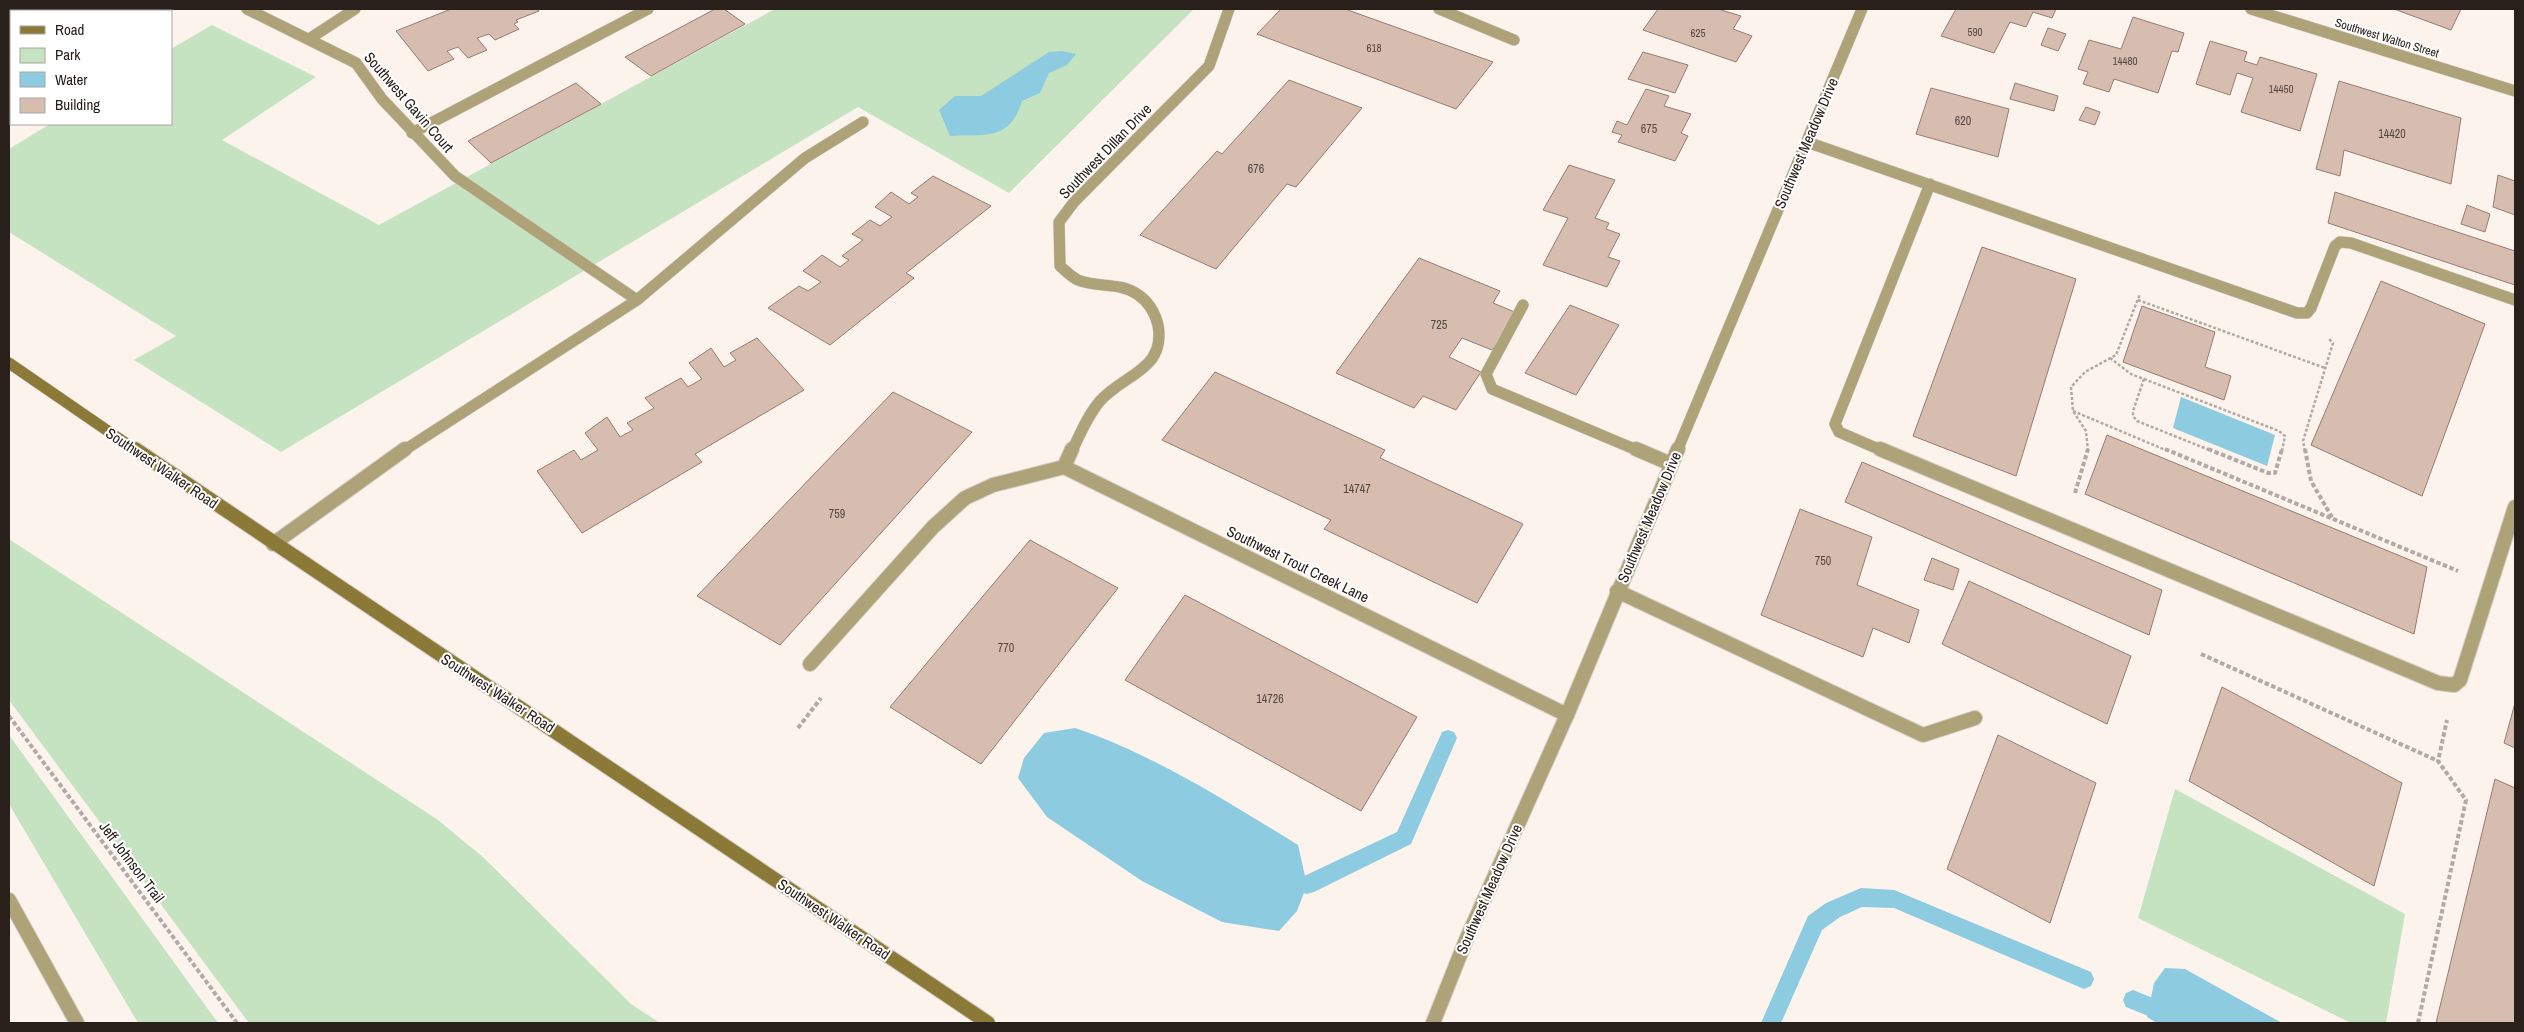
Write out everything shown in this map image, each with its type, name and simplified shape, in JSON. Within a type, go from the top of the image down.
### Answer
[{"type":"main road","name":"Southwest Walker Road","points":[[9,363],[273,544],[538,719],[988,1023]]},
{"type":"street","name":"Southwest Gavin Court","points":[[247,9],[356,63],[382,99],[412,133],[455,176],[637,300]]},
{"type":"street","points":[[309,39],[355,9]]},
{"type":"street","points":[[412,133],[648,9]]},
{"type":"street","name":"Southwest Dillan Drive","points":[[1064,467],[1089,418],[1102,399],[1141,371],[1158,352],[1161,335],[1154,311],[1135,292],[1078,280],[1060,266],[1058,222],[1074,202],[1209,66],[1218,50],[1223,21],[1229,9]]},
{"type":"street","points":[[1439,9],[1514,40]]},
{"type":"street","name":"Southwest Meadow Drive","points":[[1433,1023],[1466,940],[1567,715],[1617,591],[1862,9]]},
{"type":"street","name":"Southwest Walton Street","points":[[2251,9],[2515,91]]},
{"type":"street","points":[[273,544],[388,460],[637,300],[805,158],[863,122]]},
{"type":"street","points":[[1807,142],[2153,261],[2297,313],[2307,313],[2311,308],[2327,271],[2335,246],[2340,242],[2351,243],[2515,300]]},
{"type":"street","points":[[1930,184],[1835,424],[1839,432],[2438,683],[2454,685],[2460,680],[2515,507]]},
{"type":"street","points":[[1523,305],[1486,374],[1492,389],[1671,464]]},
{"type":"street","points":[[810,664],[932,527],[965,498],[993,485],[1064,467]]},
{"type":"street","name":"Southwest Trout Creek Lane","points":[[1064,467],[1567,715]]},
{"type":"street","points":[[1617,591],[1923,735],[1975,718]]},
{"type":"street","points":[[9,900],[77,1023]]},
{"type":"path","points":[[2065,526],[2089,446],[2086,430],[2073,411],[2071,387],[2086,372],[2116,355],[2153,261]]},
{"type":"path","points":[[2137,300],[2325,368]]},
{"type":"path","points":[[2307,313],[2333,343],[2303,441],[2311,481],[2333,519]]},
{"type":"path","points":[[2110,358],[2131,374],[2144,379],[2279,431],[2285,436],[2285,441],[2277,470],[2274,473],[2268,473],[2137,421],[2133,416],[2133,411],[2144,379]]},
{"type":"path","points":[[2073,411],[2491,585]]},
{"type":"path","points":[[2201,654],[2438,761],[2466,800],[2418,1023]]},
{"type":"path","points":[[2438,761],[2454,685]]},
{"type":"path","name":"Jeff Johnson Trail","points":[[9,716],[237,1023]]},
{"type":"green space","points":[[775,9],[1194,9],[1009,193],[858,107],[281,452],[134,360],[176,336],[9,232],[9,149],[48,125],[172,125],[172,48],[212,25],[316,77],[222,140],[379,225]]},
{"type":"green space","points":[[9,539],[438,820],[484,858],[631,1004],[660,1023],[249,1023],[9,700]]},
{"type":"green space","points":[[9,735],[218,1023],[138,1023],[9,804]]},
{"type":"green space","points":[[2175,789],[2405,914],[2386,1023],[2351,1023],[2138,918]]},
{"type":"water","points":[[1062,51],[1076,54],[1067,65],[1049,73],[1040,93],[1022,101],[1011,123],[995,133],[950,136],[939,110],[955,96],[981,96],[1049,52]]},
{"type":"water","points":[[2181,397],[2275,435],[2267,466],[2173,428]]},
{"type":"water","points":[[1075,728],[1105,739],[1162,765],[1298,845],[1307,885],[1297,911],[1279,931],[1222,922],[1142,881],[1047,817],[1018,778],[1024,758],[1044,733]]},
{"type":"water","points":[[2165,968],[2185,969],[2282,1023],[2157,1023],[2147,1017],[2154,983]]},
{"type":"building","points":[[9,9],[38,10],[10,10],[9,77]]},
{"type":"building","points":[[451,9],[536,9],[539,11],[516,20],[518,22],[514,24],[519,29],[495,40],[489,34],[477,38],[487,50],[468,58],[458,47],[447,51],[454,59],[428,71],[396,31]]},
{"type":"building","points":[[715,9],[724,9],[745,24],[651,76],[625,57]]},
{"type":"building","points":[[1281,9],[1345,9],[1493,62],[1456,109],[1257,34]]},
{"type":"building","points":[[1658,9],[1718,9],[1741,16],[1733,29],[1752,36],[1736,62],[1643,30]]},
{"type":"building","points":[[1956,9],[2056,9],[2052,18],[2033,12],[2026,27],[2010,22],[1994,53],[1941,36]]},
{"type":"building","points":[[2394,9],[2461,9],[2451,30]]},
{"type":"building","points":[[2133,17],[2184,33],[2178,52],[2172,51],[2158,93],[2114,79],[2109,92],[2083,84],[2088,72],[2078,69],[2089,40],[2121,49]]},
{"type":"building","points":[[2048,28],[2066,34],[2058,51],[2041,45]]},
{"type":"building","points":[[2210,41],[2247,52],[2244,61],[2257,65],[2260,57],[2317,74],[2300,131],[2241,112],[2253,78],[2237,73],[2230,95],[2196,84]]},
{"type":"building","points":[[1643,52],[1688,65],[1675,93],[1628,79]]},
{"type":"building","points":[[1289,80],[1362,108],[1296,187],[1287,184],[1216,269],[1140,235],[1217,151],[1222,154]]},
{"type":"building","points":[[2339,81],[2461,118],[2451,184],[2344,150],[2340,176],[2316,169]]},
{"type":"building","points":[[576,83],[601,104],[491,163],[468,141]]},
{"type":"building","points":[[2015,83],[2058,96],[2054,111],[2010,99]]},
{"type":"building","points":[[1931,88],[2009,109],[1998,157],[1916,134]]},
{"type":"building","points":[[1646,89],[1669,96],[1664,106],[1691,114],[1681,133],[1688,136],[1675,161],[1618,142],[1622,135],[1612,132],[1617,121],[1627,125]]},
{"type":"building","points":[[2086,107],[2100,112],[2095,125],[2079,120]]},
{"type":"building","points":[[1569,165],[1615,180],[1595,218],[1609,223],[1606,229],[1620,234],[1608,257],[1620,261],[1607,287],[1543,265],[1568,218],[1543,210]]},
{"type":"building","points":[[2498,175],[2515,181],[2515,215],[2493,207]]},
{"type":"building","points":[[933,176],[991,206],[906,273],[914,278],[830,345],[768,308],[799,286],[808,291],[821,282],[803,271],[822,255],[840,267],[849,260],[842,256],[863,240],[852,234],[870,220],[880,226],[892,217],[875,207],[891,192],[909,204],[918,197],[911,193]]},
{"type":"building","points":[[2335,192],[2515,251],[2515,285],[2328,223]]},
{"type":"building","points":[[2467,205],[2490,214],[2485,232],[2461,224]]},
{"type":"building","points":[[1982,247],[2076,279],[2016,476],[1913,436]]},
{"type":"building","points":[[1419,258],[1500,291],[1493,303],[1517,313],[1492,350],[1462,338],[1449,357],[1481,372],[1456,410],[1423,396],[1414,408],[1336,373]]},
{"type":"building","points":[[2381,281],[2485,324],[2422,496],[2311,445]]},
{"type":"building","points":[[1570,305],[1619,325],[1576,395],[1525,373]]},
{"type":"building","points":[[2142,306],[2215,332],[2205,367],[2231,376],[2224,400],[2123,362]]},
{"type":"building","points":[[757,338],[804,390],[695,454],[702,462],[582,533],[537,471],[574,450],[581,460],[598,450],[585,433],[607,417],[620,437],[633,430],[627,423],[654,408],[645,398],[681,378],[688,387],[702,379],[689,363],[711,348],[724,367],[736,360],[730,353]]},
{"type":"building","points":[[1215,372],[1385,450],[1380,458],[1523,524],[1477,603],[1324,529],[1331,520],[1162,440]]},
{"type":"building","points":[[893,392],[972,432],[780,645],[697,596]]},
{"type":"building","points":[[2107,435],[2427,567],[2414,634],[2085,494]]},
{"type":"building","points":[[1862,462],[2162,590],[2149,635],[1845,502]]},
{"type":"building","points":[[1800,509],[1872,537],[1857,585],[1919,610],[1909,643],[1873,628],[1863,657],[1761,615]]},
{"type":"building","points":[[1030,540],[1118,588],[981,764],[890,707]]},
{"type":"building","points":[[1932,558],[1959,569],[1953,590],[1924,580]]},
{"type":"building","points":[[1969,581],[2131,656],[2107,724],[1942,644]]},
{"type":"building","points":[[1185,595],[1417,717],[1361,811],[1125,680]]},
{"type":"building","points":[[2222,687],[2402,783],[2374,886],[2189,781]]},
{"type":"building","points":[[2515,703],[2515,748],[2504,743]]},
{"type":"building","points":[[1998,735],[2096,783],[2050,923],[1947,869]]},
{"type":"building","points":[[2495,779],[2515,788],[2515,1023],[2436,1023]]},
{"type":"waterway","points":[[1307,885],[1404,838],[1448,738]]},
{"type":"waterway","points":[[1771,1023],[1815,923],[1833,910],[1861,897],[1894,899],[2084,979]]},
{"type":"waterway","points":[[2133,1000],[2190,1023]]}]
